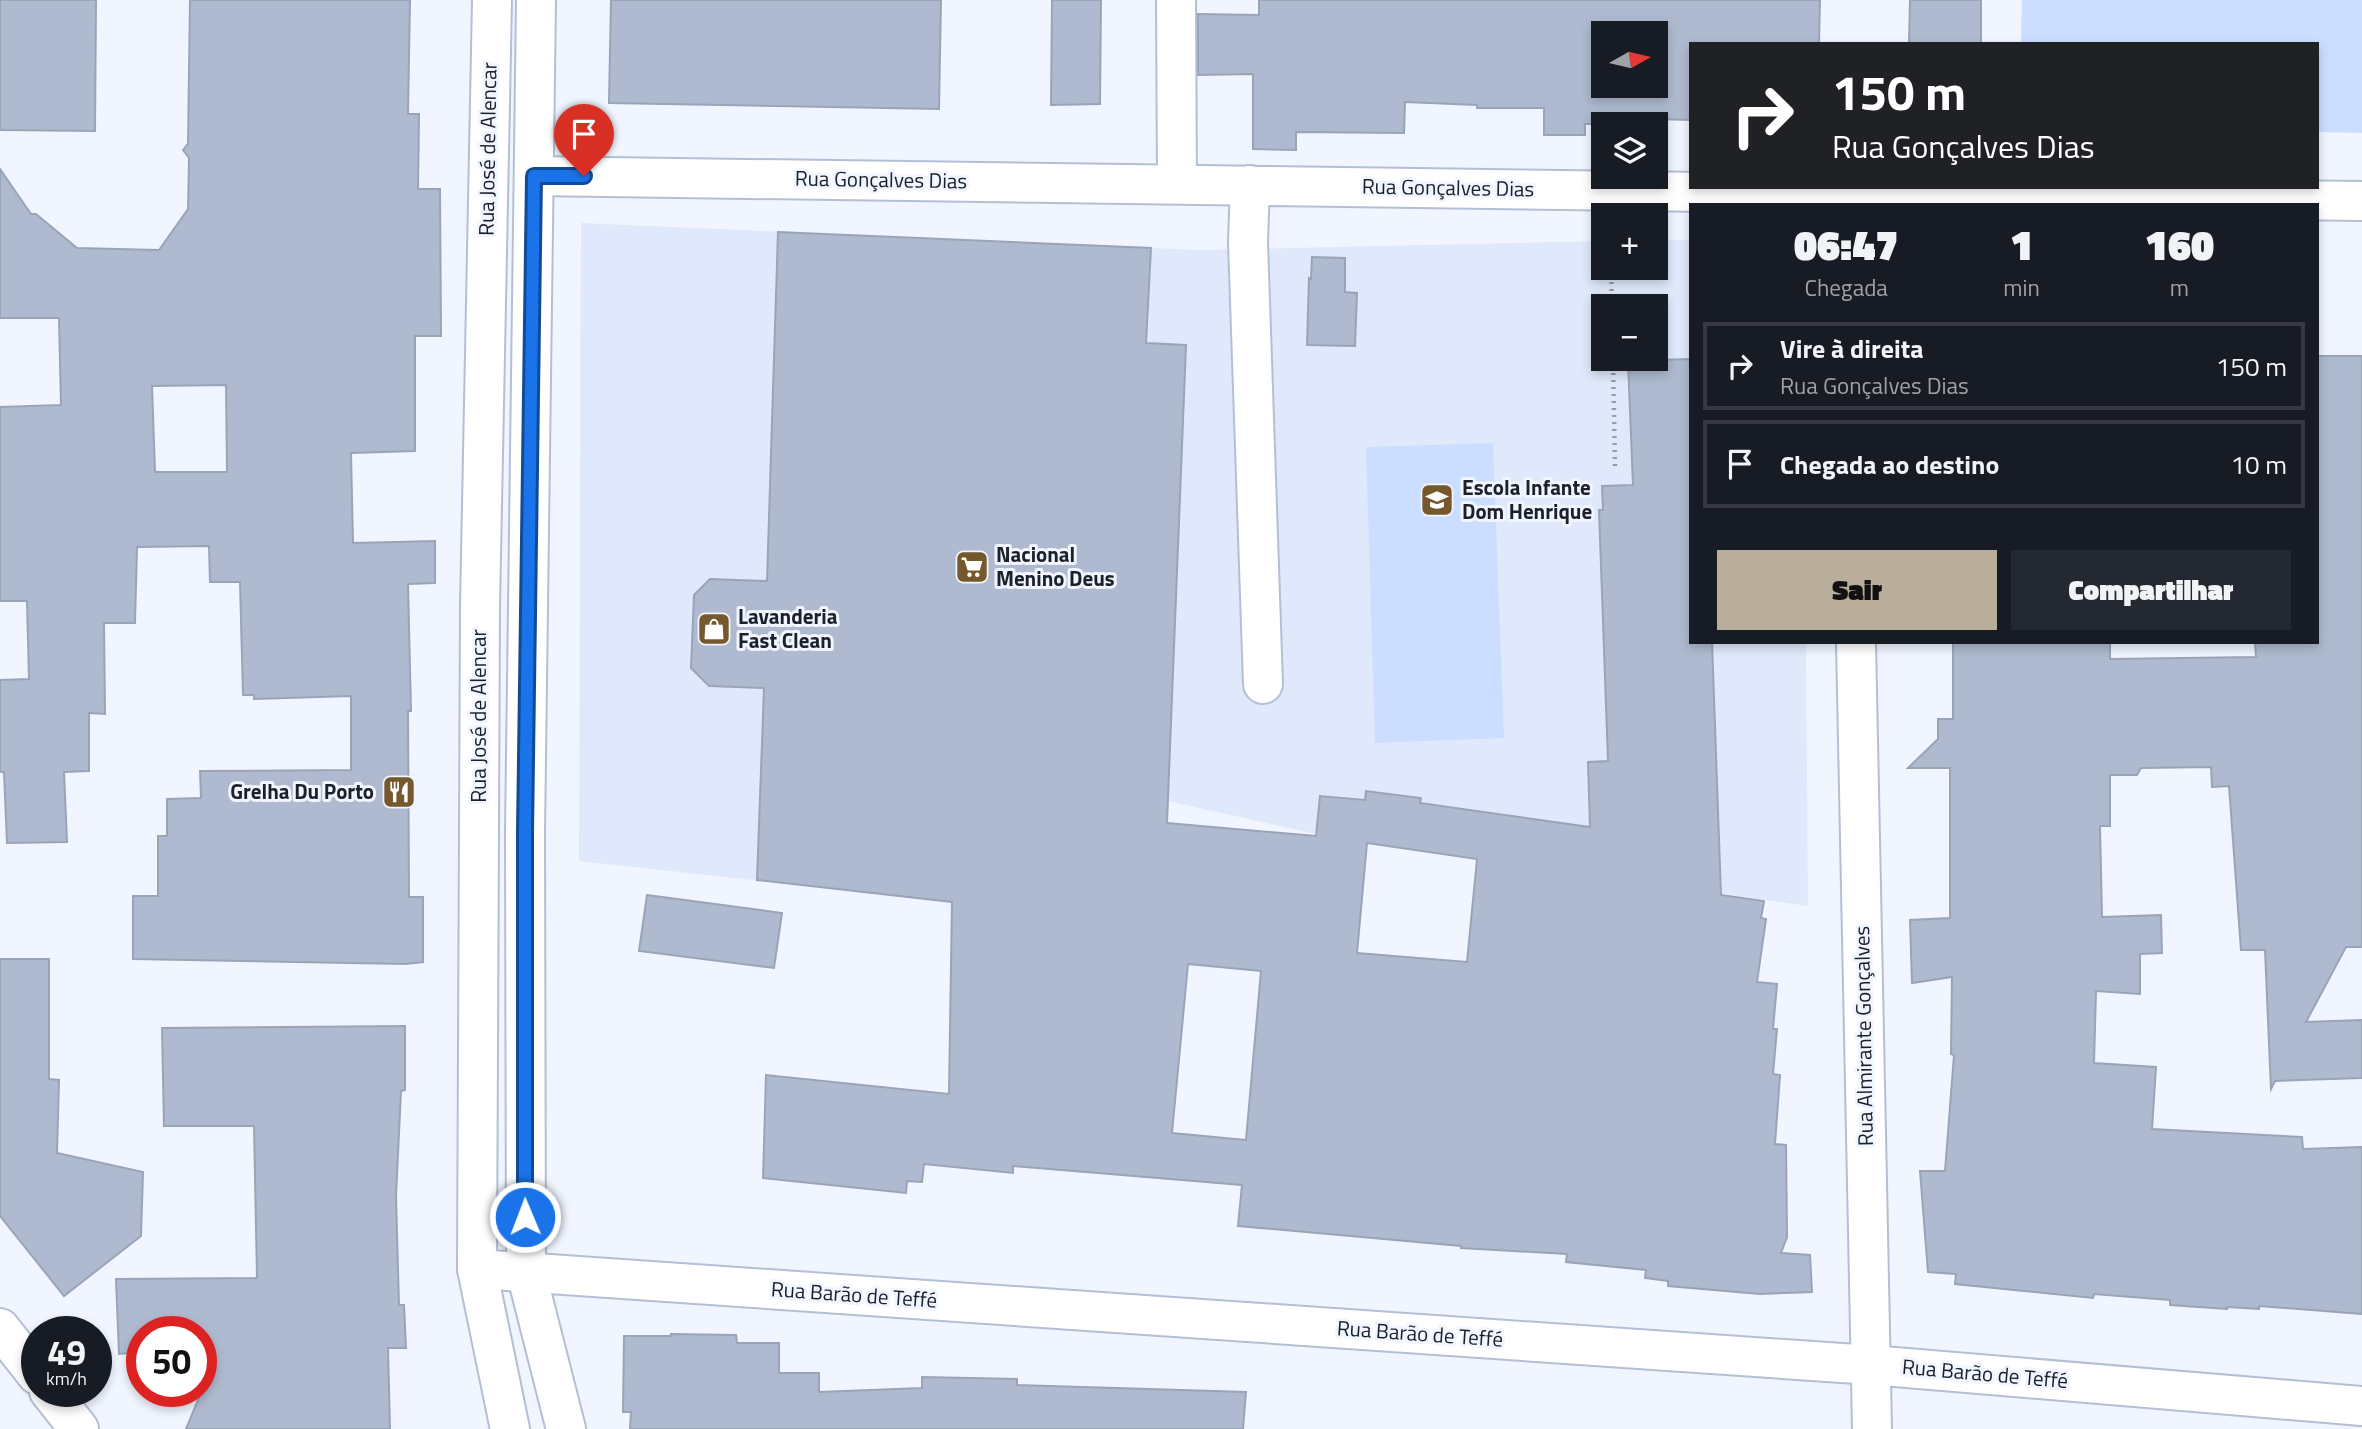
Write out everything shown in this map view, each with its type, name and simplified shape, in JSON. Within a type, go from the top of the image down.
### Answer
[{"type":"street","name":"Rua José de Alencar","points":[[492,0],[480,677],[477,1269],[510,1429]]},
{"type":"street","points":[[536,0],[525,832],[526,1272],[566,1429]]},
{"type":"street","points":[[1175,0],[1177,184]]},
{"type":"street","points":[[490,70],[534,176]]},
{"type":"street","points":[[486,266],[534,176]]},
{"type":"street","name":"Rua Gonçalves Dias","points":[[534,176],[1250,185],[1847,199],[2362,201]]},
{"type":"street","points":[[1250,185],[1248,242],[1264,684]]},
{"type":"street","name":"Rua Almirante Gonçalves","points":[[1856,644],[1872,1429]]},
{"type":"street","points":[[480,677],[525,832]]},
{"type":"street","name":"Rua Barão de Teffé","points":[[477,1269],[1871,1365],[2362,1406]]},
{"type":"street","points":[[0,1328],[21,1355]]},
{"type":"street","points":[[62,1407],[79,1429]]},
{"type":"path","points":[[1613,371],[1615,467]]},
{"type":"shaded area","points":[[2022,0],[2362,0],[2362,133],[2319,132],[2319,42],[2021,42]]},
{"type":"shaded area","points":[[581,223],[1198,250],[1591,241],[1591,280],[1668,280],[1668,240],[1689,240],[1689,644],[1806,644],[1808,906],[1388,846],[1388,841],[1316,834],[1168,801],[1018,790],[1010,908],[579,861]]},
{"type":"shaded area","points":[[1493,443],[1504,738],[1375,743],[1366,447]]},
{"type":"building","points":[[0,0],[96,0],[95,131],[0,130]]},
{"type":"building","points":[[190,0],[410,0],[408,114],[419,114],[418,189],[440,189],[441,336],[415,336],[415,451],[351,453],[353,543],[435,541],[435,583],[408,584],[411,711],[408,711],[409,897],[423,897],[423,962],[405,964],[133,959],[133,896],[158,896],[158,836],[167,836],[167,799],[201,798],[200,771],[351,770],[351,696],[254,699],[254,695],[243,695],[240,582],[210,582],[209,546],[137,547],[135,623],[104,623],[105,714],[89,713],[89,771],[64,772],[67,842],[7,843],[4,772],[0,772],[0,680],[29,679],[27,601],[0,601],[0,407],[61,405],[59,318],[0,318],[0,169],[31,214],[36,214],[77,248],[159,250],[188,209],[189,158],[183,150],[188,144]],"holes":[[[226,385],[227,472],[155,472],[152,386]]]},
{"type":"building","points":[[611,0],[941,0],[939,109],[609,103]]},
{"type":"building","points":[[1052,0],[1101,0],[1100,104],[1051,105]]},
{"type":"building","points":[[1259,0],[1820,0],[1819,42],[1689,42],[1689,120],[1668,119],[1668,112],[1591,112],[1591,124],[1585,124],[1585,135],[1544,135],[1544,108],[1477,108],[1477,105],[1405,102],[1404,133],[1296,132],[1296,150],[1253,149],[1253,74],[1198,75],[1198,14],[1259,15]]},
{"type":"building","points":[[1910,0],[1981,0],[1981,42],[1909,42]]},
{"type":"building","points":[[778,232],[1151,248],[1146,343],[1186,345],[1167,823],[1316,836],[1320,796],[1365,800],[1366,791],[1421,798],[1420,803],[1590,827],[1588,762],[1608,761],[1599,510],[1603,510],[1602,486],[1633,485],[1628,371],[1668,371],[1668,360],[1689,359],[1689,644],[1712,644],[1721,895],[1764,901],[1761,918],[1766,919],[1757,982],[1777,984],[1773,1074],[1780,1075],[1775,1144],[1786,1145],[1787,1237],[1781,1253],[1810,1255],[1812,1292],[1760,1294],[1668,1286],[1668,1281],[1645,1278],[1646,1270],[1566,1262],[1567,1254],[1461,1248],[1238,1226],[1242,1185],[1013,1166],[1013,1173],[924,1164],[922,1182],[907,1181],[906,1193],[763,1178],[766,1075],[949,1094],[952,902],[757,880],[764,688],[709,686],[691,668],[694,595],[710,579],[767,581]],"holes":[[[1367,843],[1477,859],[1467,962],[1357,953]],[[1188,964],[1261,971],[1246,1140],[1172,1133]]]},
{"type":"building","points":[[1312,257],[1345,258],[1345,292],[1357,293],[1355,346],[1307,345]]},
{"type":"building","points":[[2319,356],[2362,356],[2362,947],[2346,947],[2306,1022],[2362,1020],[2362,1078],[2275,1081],[2271,1089],[2265,950],[2241,950],[2229,786],[2212,787],[2211,767],[2141,768],[2137,775],[2110,775],[2110,826],[2100,826],[2102,917],[2161,915],[2162,953],[2140,954],[2140,994],[2096,991],[2094,1063],[2156,1067],[2152,1129],[2302,1137],[2303,1149],[2362,1147],[2362,1314],[2259,1306],[2259,1309],[2227,1309],[2170,1305],[2170,1300],[2094,1294],[2093,1298],[1955,1284],[1956,1274],[1928,1272],[1920,1171],[1945,1171],[1954,1055],[1951,1054],[1952,977],[1912,983],[1910,920],[1950,918],[1950,768],[1908,768],[1938,739],[1938,719],[1953,719],[1953,644],[2110,644],[2110,659],[2256,657],[2255,644],[2319,644]]},
{"type":"building","points":[[647,895],[782,913],[774,968],[639,951]]},
{"type":"building","points":[[0,959],[49,959],[49,1079],[59,1080],[57,1153],[143,1172],[141,1236],[64,1296],[0,1216]]},
{"type":"building","points":[[405,1026],[405,1090],[401,1091],[396,1196],[399,1305],[404,1305],[406,1348],[388,1348],[390,1429],[186,1429],[195,1407],[217,1407],[217,1316],[126,1316],[126,1353],[119,1354],[116,1279],[257,1278],[254,1126],[164,1126],[162,1028]]},
{"type":"building","points":[[736,1335],[737,1343],[779,1343],[779,1373],[819,1373],[819,1392],[922,1388],[922,1377],[1017,1379],[1017,1385],[1246,1392],[1243,1429],[630,1429],[631,1412],[623,1412],[624,1336]]},
{"type":"place","name":"Escola Infante Dom Henrique","points":[[1437,500]]},
{"type":"place","name":"Nacional Menino Deus","points":[[972,567]]},
{"type":"place","name":"Lavanderia Fast Clean","points":[[714,629]]},
{"type":"place","name":"Grelha Du Porto","points":[[399,792]]},
{"type":"route","points":[[525,1217],[525,832],[534,176],[584,176]]}]
